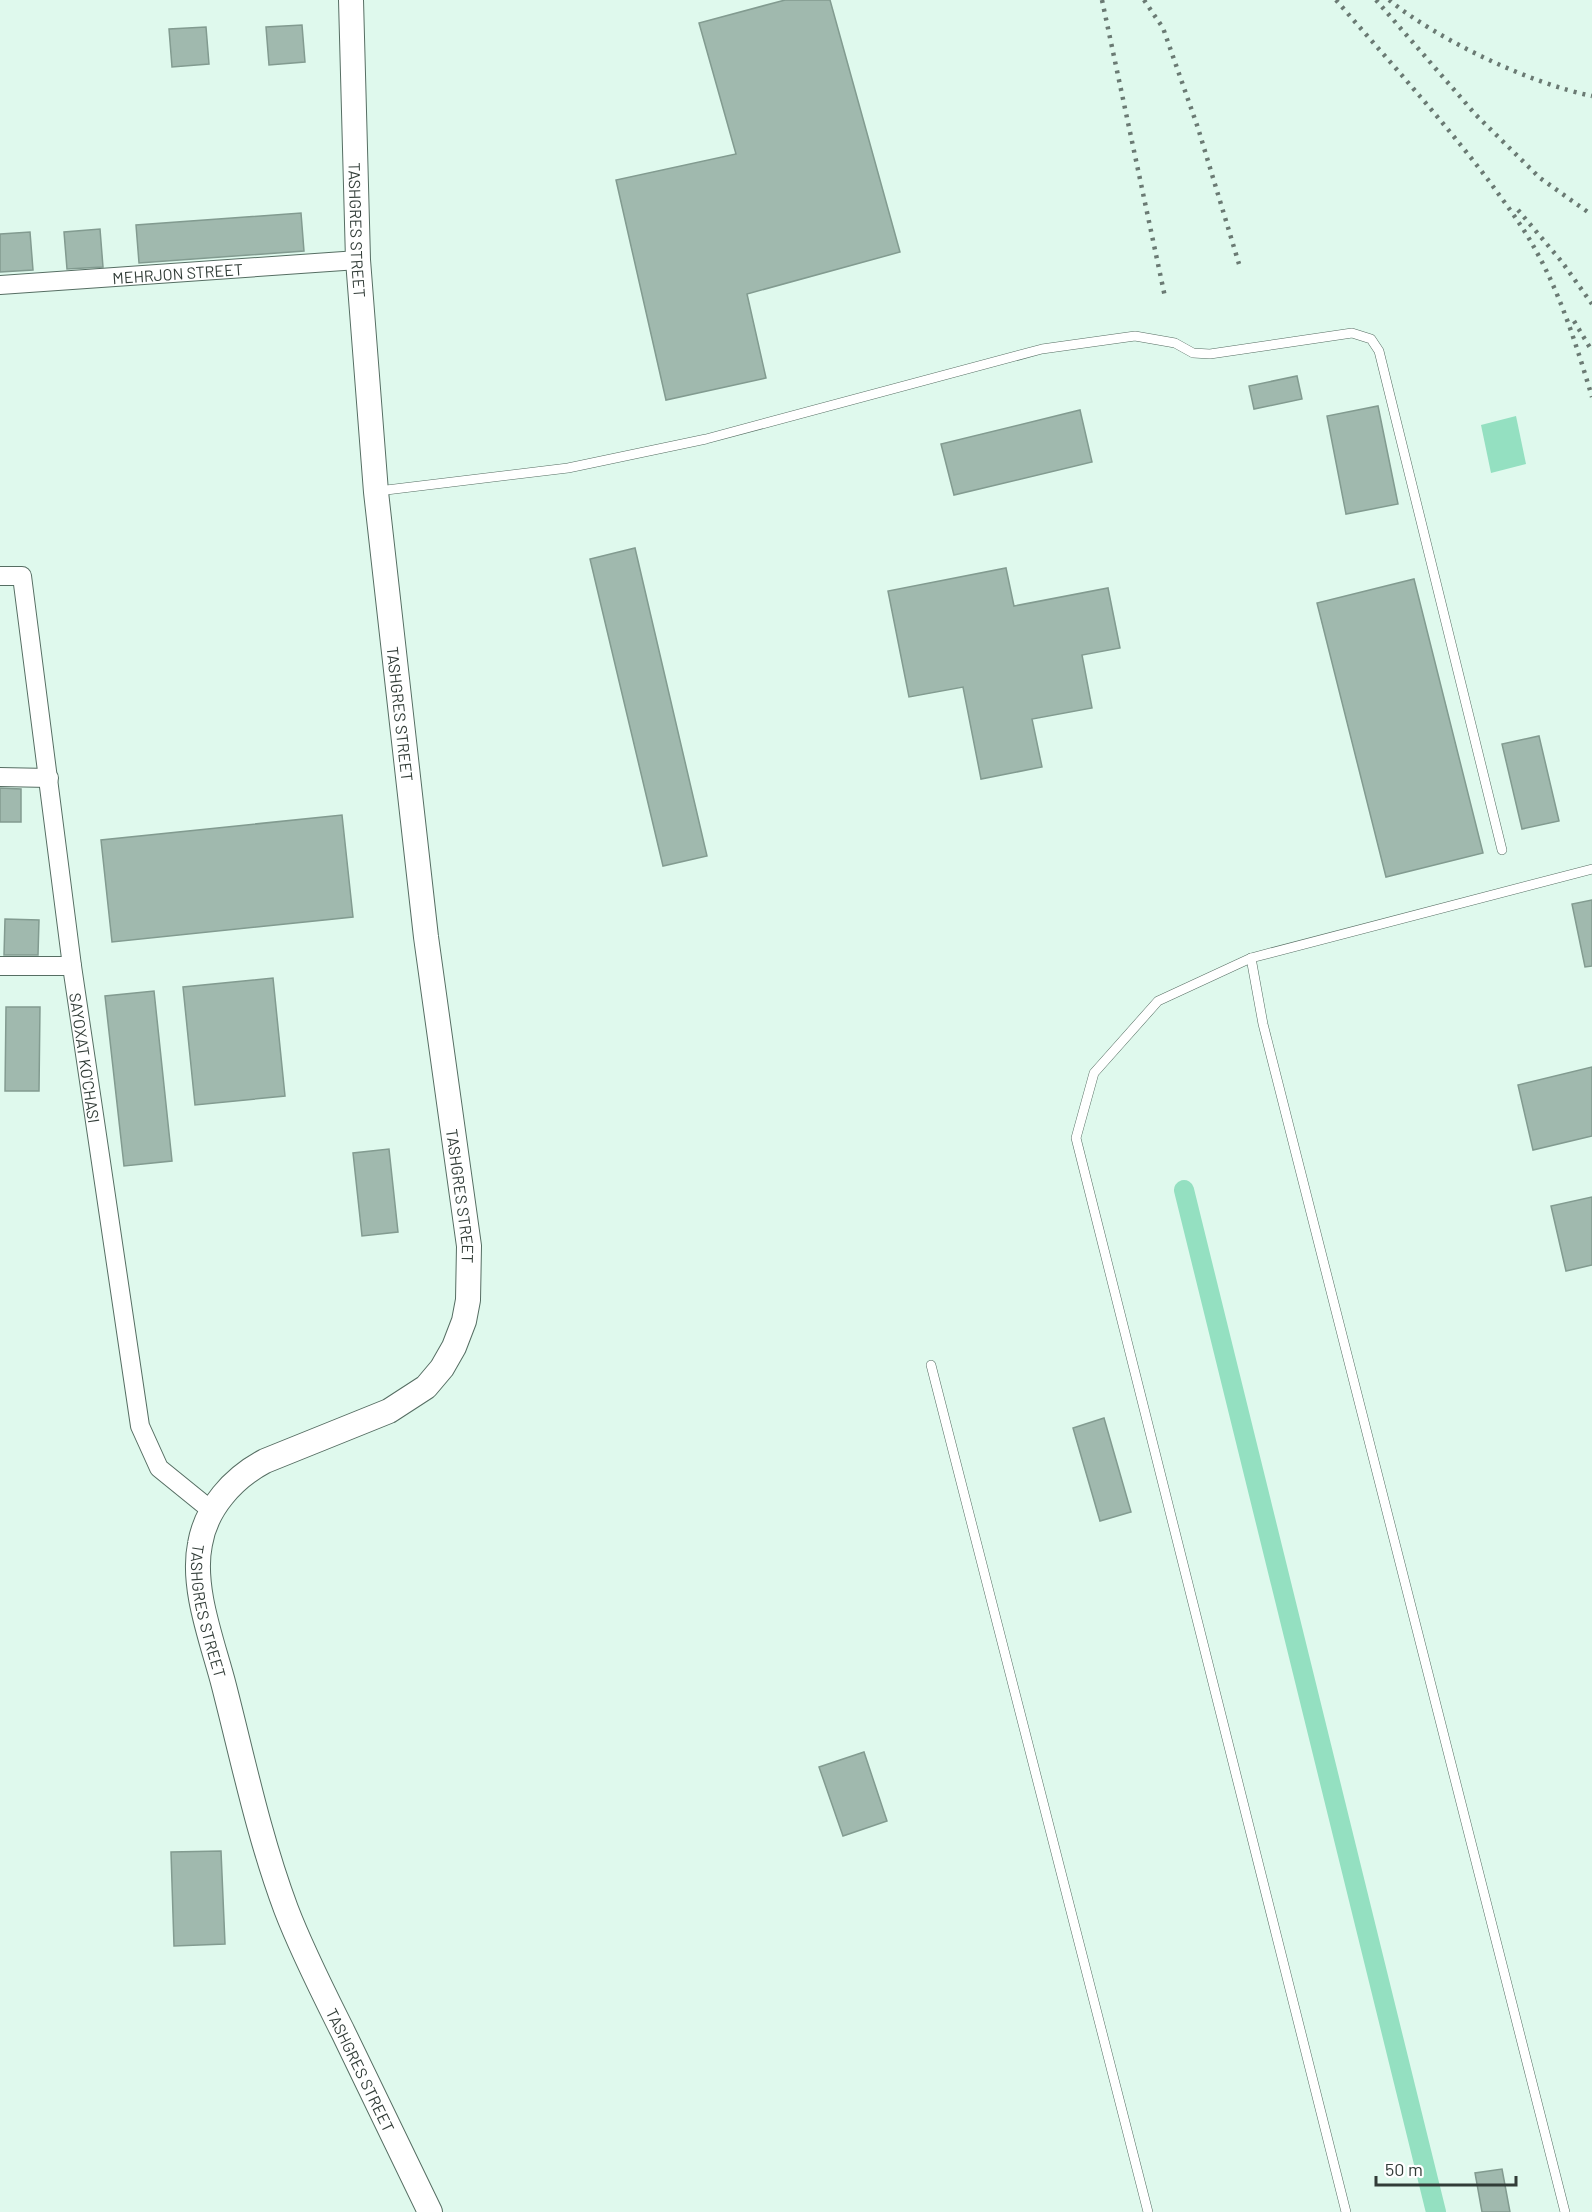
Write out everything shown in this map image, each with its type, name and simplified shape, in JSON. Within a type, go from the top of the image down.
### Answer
[{"type":"main road","name":"TASHGRES STREET","points":[[351,0],[358,260],[376,492],[426,937],[469,1246],[468,1300],[464,1321],[454,1347],[442,1368],[426,1387],[389,1411],[273,1457],[256,1466],[232,1485],[212,1511],[202,1534],[198,1557],[203,1606],[258,1815],[283,1898],[325,1996],[430,2212]]},
{"type":"street","name":"MEHRJON STREET","points":[[0,285],[358,260]]},
{"type":"street","name":"SAYOXAT KO'CHASI","points":[[0,576],[22,576],[72,966],[140,1426],[159,1468],[212,1511]]},
{"type":"street","points":[[0,777],[49,778]]},
{"type":"street","points":[[0,966],[72,966]]},
{"type":"lane","points":[[376,492],[568,468],[706,439],[1042,349],[1135,336],[1175,343],[1192,353],[1210,354],[1352,333],[1371,339],[1379,351],[1502,850]]},
{"type":"lane","points":[[1346,2212],[1076,1138],[1095,1073],[1158,1001],[1251,958],[1592,869]]},
{"type":"lane","points":[[1251,958],[1263,1024],[1565,2212]]},
{"type":"lane","points":[[931,1365],[1148,2212]]},
{"type":"shaded area","points":[[1516,416],[1526,464],[1491,473],[1481,425]]},
{"type":"building","points":[[785,0],[830,0],[900,252],[747,294],[766,378],[666,400],[616,180],[736,154],[699,23]]},
{"type":"building","points":[[302,25],[305,62],[269,65],[266,27]]},
{"type":"building","points":[[206,27],[209,64],[172,67],[169,29]]},
{"type":"building","points":[[301,213],[304,251],[139,263],[136,225]]},
{"type":"building","points":[[100,229],[103,267],[67,269],[64,232]]},
{"type":"building","points":[[30,232],[33,270],[0,272],[0,234]]},
{"type":"building","points":[[1297,376],[1302,399],[1254,409],[1249,386]]},
{"type":"building","points":[[1378,406],[1398,504],[1346,514],[1327,416]]},
{"type":"building","points":[[1080,410],[1092,462],[954,495],[941,444]]},
{"type":"building","points":[[635,548],[707,856],[663,866],[590,559]]},
{"type":"building","points":[[1006,568],[1014,606],[1108,588],[1120,648],[1082,655],[1092,708],[1032,719],[1042,767],[981,779],[963,687],[909,697],[888,591]]},
{"type":"building","points":[[1414,579],[1483,853],[1386,877],[1317,603]]},
{"type":"building","points":[[1539,736],[1559,821],[1522,829],[1502,744]]},
{"type":"building","points":[[0,788],[21,789],[21,822],[0,822]]},
{"type":"building","points":[[342,815],[353,917],[112,942],[101,840]]},
{"type":"building","points":[[1592,900],[1592,966],[1585,967],[1572,904]]},
{"type":"building","points":[[5,919],[39,920],[38,955],[4,955]]},
{"type":"building","points":[[273,978],[285,1096],[195,1105],[183,987]]},
{"type":"building","points":[[154,991],[172,1161],[124,1166],[105,996]]},
{"type":"building","points":[[6,1007],[40,1007],[39,1091],[5,1091]]},
{"type":"building","points":[[1592,1067],[1592,1136],[1533,1150],[1518,1085]]},
{"type":"building","points":[[389,1149],[398,1232],[362,1236],[353,1153]]},
{"type":"building","points":[[1592,1197],[1592,1265],[1566,1271],[1551,1206]]},
{"type":"building","points":[[1104,1418],[1131,1512],[1100,1521],[1073,1428]]},
{"type":"building","points":[[864,1752],[887,1821],[843,1836],[819,1767]]},
{"type":"building","points":[[221,1851],[225,1944],[174,1946],[171,1852]]},
{"type":"building","points":[[1502,2169],[1510,2212],[1482,2212],[1475,2173]]},
{"type":"waterway","points":[[1184,1190],[1436,2212]]},
{"type":"railway","points":[[1102,0],[1165,297]]},
{"type":"railway","points":[[1144,0],[1163,28],[1198,128],[1239,264]]},
{"type":"railway","points":[[1336,0],[1452,135],[1525,231],[1561,303],[1592,397]]},
{"type":"railway","points":[[1376,0],[1476,115],[1540,178],[1592,215]]},
{"type":"railway","points":[[1389,0],[1433,30],[1486,58],[1541,81],[1592,96]]},
{"type":"railway","points":[[1518,210],[1562,262],[1592,304]]},
{"type":"railway","points":[[1574,321],[1592,351]]}]
